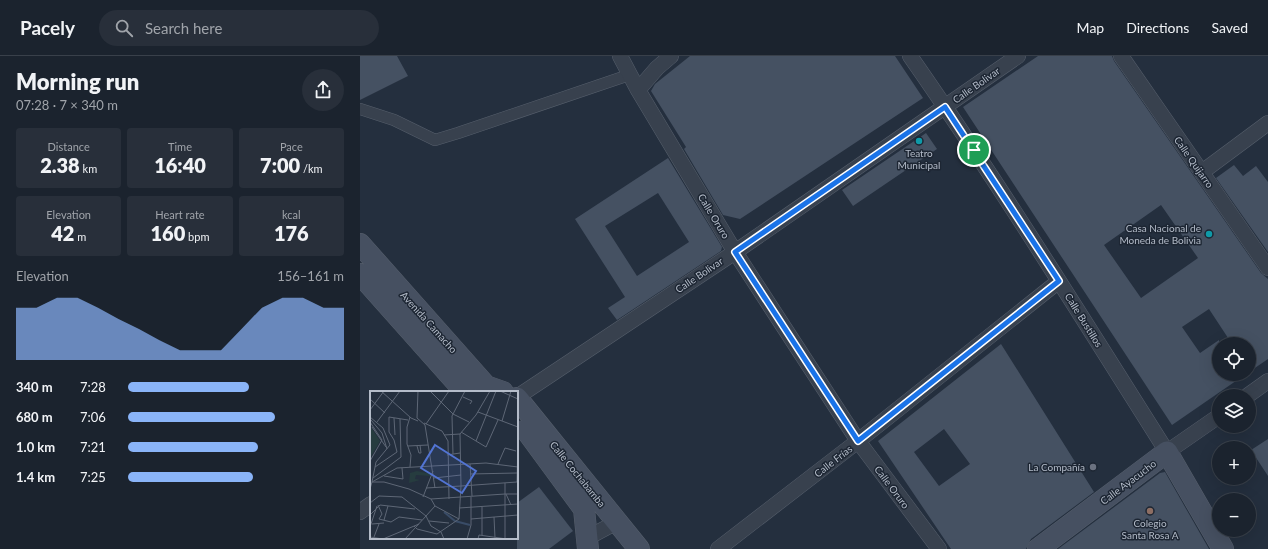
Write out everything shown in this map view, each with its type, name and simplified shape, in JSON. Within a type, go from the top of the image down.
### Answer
[{"type":"main road","name":"Avenida Camacho","points":[[360,244],[486,386],[500,391]]},
{"type":"main road","name":"Avenida Camacho","points":[[360,274],[464,391]]},
{"type":"main road","name":"Calle Cochabamba","points":[[518,398],[639,549]]},
{"type":"main road","name":"Calle Cochabamba","points":[[518,420],[584,509],[587,543]]},
{"type":"main road","name":"Calle Ayacucho","points":[[1038,549],[1168,452]]},
{"type":"main road","name":"Calle Bustillos","points":[[1168,452],[1223,549]]},
{"type":"street","name":"Calle Oruro","points":[[620,56],[629,75],[735,252],[858,441],[939,549]]},
{"type":"street","points":[[638,90],[657,68],[671,56]]},
{"type":"street","name":"Calle Bustillos","points":[[910,56],[1059,281],[1168,452]]},
{"type":"street","name":"Calle Bolivar","points":[[518,396],[735,252],[1018,56]]},
{"type":"street","name":"Calle Quijarro","points":[[1121,56],[1268,268]]},
{"type":"street","points":[[360,109],[394,120],[435,140],[458,134],[629,75]]},
{"type":"street","points":[[1202,172],[1268,123]]},
{"type":"street","name":"Calle Frías","points":[[718,549],[858,441],[1059,281]]},
{"type":"street","points":[[1256,390],[1268,381]]},
{"type":"street","name":"Calle Ayacucho","points":[[1168,452],[1212,421]]},
{"type":"street","points":[[360,512],[370,505]]},
{"type":"street","points":[[587,543],[617,522]]},
{"type":"building","points":[[360,56],[397,56],[408,76],[360,100]]},
{"type":"building","points":[[690,56],[895,56],[923,98],[740,219],[723,215],[684,149],[686,147],[651,91],[655,84]]},
{"type":"building","name":"Casa Nacional de Moneda de Bolivia","points":[[1038,56],[1112,56],[1261,273],[1268,279],[1268,359],[1256,367],[1256,337],[1227,337],[1209,309],[1182,327],[1200,353],[1212,345],[1212,381],[1236,381],[1224,389],[1212,389],[1212,397],[1172,425],[963,107]],"holes":[[[1161,205],[1198,258],[1141,298],[1104,245]]]},
{"type":"building","points":[[926,133],[937,149],[853,206],[842,190]]},
{"type":"building","points":[[668,158],[722,247],[721,251],[617,320],[608,308],[625,297],[575,219]],"holes":[[[658,193],[689,242],[637,276],[605,226]]]},
{"type":"building","points":[[1234,165],[1243,176],[1256,166],[1268,182],[1268,252],[1216,178]]},
{"type":"building","points":[[1001,344],[1094,492],[1031,539],[1026,549],[951,549],[878,441]],"holes":[[[944,429],[970,464],[939,486],[914,452]]]},
{"type":"building","points":[[1268,439],[1268,476],[1256,458],[1256,447]]},
{"type":"building","name":"Colegio Santa Rosa A","points":[[1165,472],[1209,549],[1058,549],[1160,473]]},
{"type":"building","points":[[539,487],[573,531],[549,549],[517,549],[518,502]]},
{"type":"place","name":"Teatro Municipal","points":[[919,141]]},
{"type":"place","name":"Casa Nacional de Moneda de Bolivia","points":[[1209,234]]},
{"type":"place","name":"La Compañía","points":[[1093,467]]},
{"type":"place","name":"Colegio Santa Rosa A","points":[[1150,511]]},
{"type":"route","points":[[945,107],[974,150],[1059,281],[858,441],[735,252],[945,107]]}]
